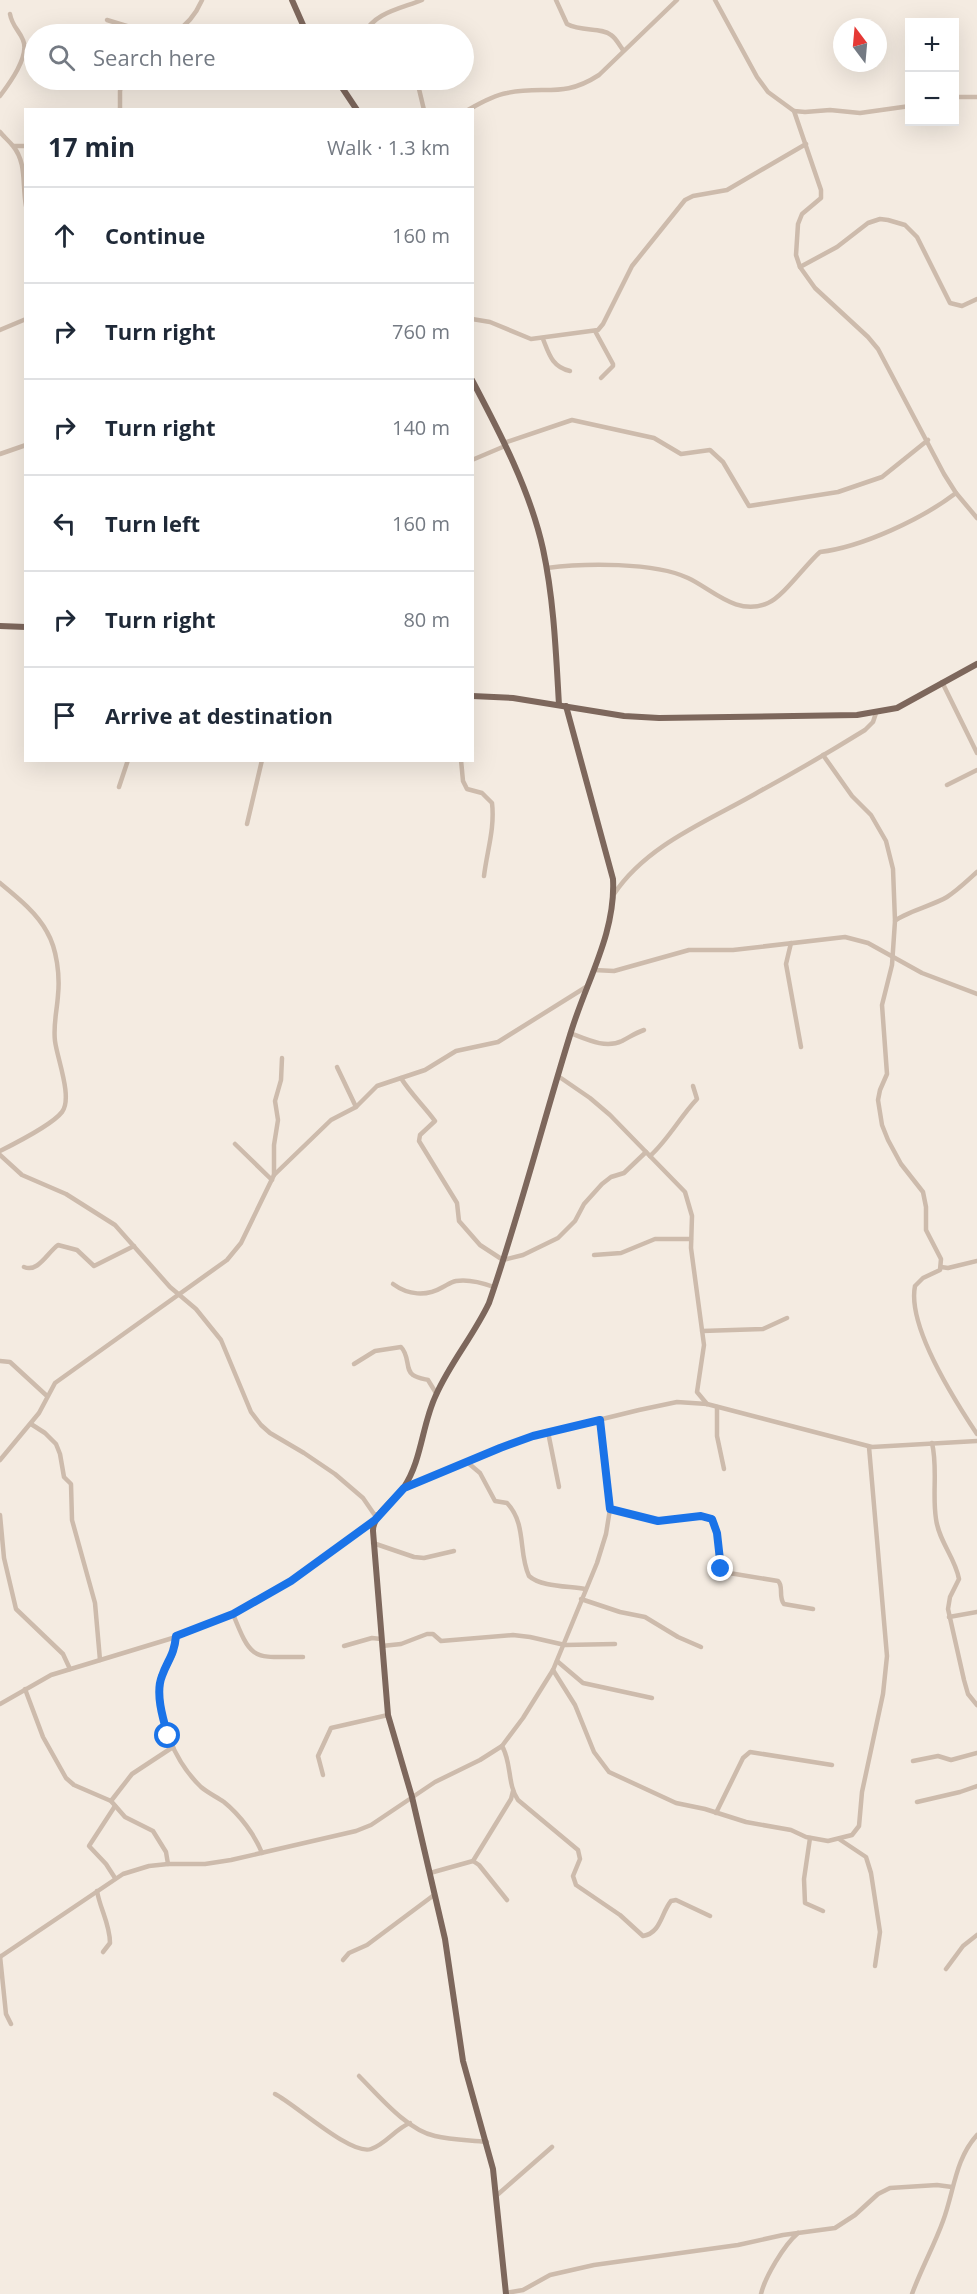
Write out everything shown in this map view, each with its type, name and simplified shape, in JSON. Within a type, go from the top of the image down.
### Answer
[{"type":"main road","points":[[292,0],[303,24]]},
{"type":"main road","points":[[344,90],[356,108]]},
{"type":"main road","points":[[476,394],[504,445],[537,529],[547,568],[562,706],[613,879],[614,894],[602,950],[570,1033],[531,1175],[495,1287],[480,1322],[436,1394],[411,1475],[404,1488],[377,1517],[373,1525],[388,1715],[412,1797],[430,1873],[448,1958],[464,2061],[487,2142],[496,2196],[506,2294]]},
{"type":"main road","points":[[0,626],[24,627]]},
{"type":"main road","points":[[474,696],[513,698],[624,717],[834,716],[876,713],[897,708],[977,664]]},
{"type":"street","points":[[186,24],[202,0]]},
{"type":"street","points":[[371,24],[378,18],[422,0]]},
{"type":"street","points":[[556,0],[567,24],[583,30],[607,32],[613,36],[623,50]]},
{"type":"street","points":[[472,108],[505,93],[565,90],[584,84],[599,75],[677,0]]},
{"type":"street","points":[[715,0],[756,77],[768,92],[794,111],[830,110],[860,113],[905,107]]},
{"type":"street","points":[[0,96],[19,66],[24,43],[14,29],[10,15]]},
{"type":"street","points":[[106,20],[119,24]]},
{"type":"street","points":[[120,90],[120,108]]},
{"type":"street","points":[[420,90],[424,108]]},
{"type":"street","points":[[959,97],[977,97]]},
{"type":"street","points":[[794,111],[822,195],[802,214],[798,224],[796,255],[800,267],[815,288],[878,349],[956,493],[977,518]]},
{"type":"street","points":[[0,132],[14,146],[23,166],[24,179]]},
{"type":"street","points":[[474,320],[490,322],[531,339],[595,331],[603,324],[632,266],[685,200],[693,196],[727,190],[806,144]]},
{"type":"street","points":[[14,146],[24,146]]},
{"type":"street","points":[[800,267],[837,247],[874,220],[888,220],[905,225],[918,237],[950,303],[962,306],[977,299]]},
{"type":"street","points":[[0,330],[24,320]]},
{"type":"street","points":[[595,331],[613,366],[601,378]]},
{"type":"street","points":[[543,339],[554,363],[561,369],[570,371]]},
{"type":"street","points":[[474,459],[504,445],[572,420],[654,438],[681,454],[710,450],[723,462],[747,504],[752,506],[838,492],[882,477],[928,440]]},
{"type":"street","points":[[0,454],[24,446]]},
{"type":"street","points":[[547,568],[616,565],[675,573],[726,601],[758,606],[777,597],[820,552],[838,550],[909,523],[956,493]]},
{"type":"street","points":[[942,682],[977,753]]},
{"type":"street","points":[[614,894],[627,876],[680,834],[865,730],[873,722],[876,713]]},
{"type":"street","points":[[823,755],[852,796],[871,815],[886,841],[893,869],[895,921],[892,965],[882,1005],[883,1037],[888,1065],[887,1074],[878,1096],[882,1125],[901,1164],[923,1192],[926,1207],[926,1230],[941,1259],[941,1267],[937,1272],[918,1281],[913,1295],[914,1305],[940,1373],[951,1395],[977,1434]]},
{"type":"street","points":[[119,787],[127,762]]},
{"type":"street","points":[[247,824],[262,762]]},
{"type":"street","points":[[461,762],[466,789],[482,793],[492,802],[491,841],[484,876]]},
{"type":"street","points":[[947,785],[977,770]]},
{"type":"street","points":[[895,921],[903,915],[918,911],[949,896],[977,872]]},
{"type":"street","points":[[0,883],[25,905],[48,934],[58,971],[55,1040],[67,1102],[63,1112],[49,1123],[0,1153],[22,1175],[66,1194],[115,1225],[178,1294],[196,1309],[221,1340],[251,1412],[261,1425],[335,1474],[363,1498],[377,1517],[291,1581],[233,1614],[176,1636],[51,1675],[0,1704]]},
{"type":"street","points":[[594,970],[614,970],[689,950],[734,950],[849,937],[891,954],[922,973],[977,994]]},
{"type":"street","points":[[791,943],[786,964],[801,1047]]},
{"type":"street","points":[[0,1460],[31,1424],[55,1383],[227,1260],[241,1244],[273,1178],[324,1126],[356,1107],[377,1086],[425,1070],[456,1051],[498,1042],[586,987]]},
{"type":"street","points":[[570,1033],[610,1044],[621,1042],[644,1030]]},
{"type":"street","points":[[273,1178],[274,1145],[278,1120],[275,1101],[281,1080],[282,1058]]},
{"type":"street","points":[[338,1067],[356,1107]]},
{"type":"street","points":[[558,1076],[590,1098],[685,1192],[692,1216],[691,1239],[705,1352],[697,1392],[707,1404]]},
{"type":"street","points":[[401,1078],[435,1121],[420,1136],[419,1141],[457,1203],[459,1221],[480,1245],[503,1260],[523,1255],[558,1238],[575,1221],[584,1204],[603,1184],[624,1173],[661,1147],[667,1135],[697,1099],[693,1086]]},
{"type":"street","points":[[235,1144],[273,1178]]},
{"type":"street","points":[[594,1255],[621,1253],[655,1239],[691,1239]]},
{"type":"street","points":[[24,1267],[30,1270],[36,1268],[58,1245],[77,1250],[94,1266],[134,1246]]},
{"type":"street","points":[[941,1267],[948,1268],[977,1262]]},
{"type":"street","points":[[393,1284],[404,1290],[421,1294],[432,1293],[457,1281],[483,1283],[495,1287]]},
{"type":"street","points":[[702,1331],[763,1329],[787,1318]]},
{"type":"street","points":[[354,1364],[375,1351],[401,1347],[407,1354],[410,1372],[428,1380],[436,1394]]},
{"type":"street","points":[[0,1361],[10,1362],[47,1396]]},
{"type":"street","points":[[404,1488],[485,1453],[548,1432],[668,1404],[707,1404],[869,1447],[977,1441]]},
{"type":"street","points":[[717,1407],[717,1436],[724,1469]]},
{"type":"street","points":[[11,2024],[6,2014],[0,1956],[115,1878],[149,1866],[217,1862],[356,1831],[371,1825],[435,1782],[480,1760],[502,1746],[523,1718],[553,1670],[602,1550],[610,1509],[600,1420]]},
{"type":"street","points":[[31,1424],[56,1444],[64,1477],[70,1482],[72,1520],[95,1603],[100,1660]]},
{"type":"street","points":[[548,1432],[559,1487]]},
{"type":"street","points":[[932,1443],[936,1520],[941,1540],[953,1559],[959,1579],[950,1597],[949,1617],[968,1694],[977,1705]]},
{"type":"street","points":[[553,1670],[575,1706],[594,1752],[609,1772],[676,1803],[746,1822],[791,1830],[810,1838],[828,1841],[852,1835],[859,1826],[862,1792],[883,1694],[887,1656],[869,1447]]},
{"type":"street","points":[[467,1462],[480,1473],[495,1501],[507,1503],[515,1513],[520,1526],[529,1576],[544,1584],[585,1589]]},
{"type":"street","points":[[610,1509],[658,1521],[701,1516],[712,1519],[715,1523],[720,1566],[723,1572],[778,1581],[781,1584],[783,1604],[813,1609]]},
{"type":"street","points":[[0,1515],[4,1558],[16,1609],[63,1654],[70,1669]]},
{"type":"street","points":[[374,1543],[414,1557],[424,1558],[454,1551]]},
{"type":"street","points":[[581,1599],[645,1617],[678,1637],[701,1647]]},
{"type":"street","points":[[949,1617],[977,1612]]},
{"type":"street","points":[[233,1614],[249,1650],[269,1657],[303,1657]]},
{"type":"street","points":[[382,1646],[401,1644],[427,1634],[433,1634],[441,1641],[513,1635],[565,1645],[615,1644]]},
{"type":"street","points":[[176,1636],[174,1651],[160,1684],[162,1712],[172,1747],[203,1788],[235,1813],[255,1838],[262,1853]]},
{"type":"street","points":[[344,1646],[372,1638],[381,1638]]},
{"type":"street","points":[[557,1661],[583,1683],[652,1698]]},
{"type":"street","points":[[25,1689],[43,1737],[66,1778],[74,1785],[111,1801],[125,1817],[153,1831],[166,1852],[168,1864]]},
{"type":"street","points":[[323,1775],[318,1756],[331,1728],[388,1715]]},
{"type":"street","points":[[502,1746],[509,1760],[513,1790],[518,1800],[578,1850],[580,1859],[573,1876],[576,1885],[620,1916],[643,1936],[651,1934],[656,1929],[671,1901],[676,1900],[710,1916]]},
{"type":"street","points":[[111,1801],[132,1774],[172,1747]]},
{"type":"street","points":[[716,1813],[743,1758],[750,1752],[832,1765]]},
{"type":"street","points":[[913,1761],[938,1756],[951,1760],[977,1753]]},
{"type":"street","points":[[916,1802],[977,1786]]},
{"type":"street","points":[[430,1873],[473,1861],[511,1799],[513,1790]]},
{"type":"street","points":[[115,1806],[89,1846],[106,1864],[115,1878]]},
{"type":"street","points":[[810,1838],[804,1879],[805,1903],[823,1911]]},
{"type":"street","points":[[839,1839],[866,1857],[871,1873],[880,1932],[875,1966]]},
{"type":"street","points":[[473,1861],[479,1865],[507,1900]]},
{"type":"street","points":[[97,1890],[100,1907],[110,1929],[110,1943],[103,1952]]},
{"type":"street","points":[[343,1960],[349,1953],[367,1945],[434,1895]]},
{"type":"street","points":[[946,1969],[963,1946],[977,1935]]},
{"type":"street","points":[[358,2076],[410,2123],[434,2136],[487,2142]]},
{"type":"street","points":[[275,2094],[290,2101],[317,2125],[334,2136],[364,2150],[373,2148],[410,2123]]},
{"type":"street","points":[[912,2294],[944,2220],[963,2156],[977,2135]]},
{"type":"street","points":[[496,2196],[552,2147]]},
{"type":"street","points":[[506,2294],[523,2290],[550,2275],[594,2265],[738,2245],[798,2232],[835,2228],[890,2187],[937,2185],[952,2187]]},
{"type":"street","points":[[761,2294],[785,2247],[798,2232]]},
{"type":"route","points":[[168,1736],[162,1712],[160,1684],[163,1673],[173,1657],[176,1636],[233,1614],[291,1581],[375,1520],[404,1488],[485,1453],[533,1436],[600,1420],[610,1509],[658,1521],[707,1516],[715,1523],[721,1569]]}]
